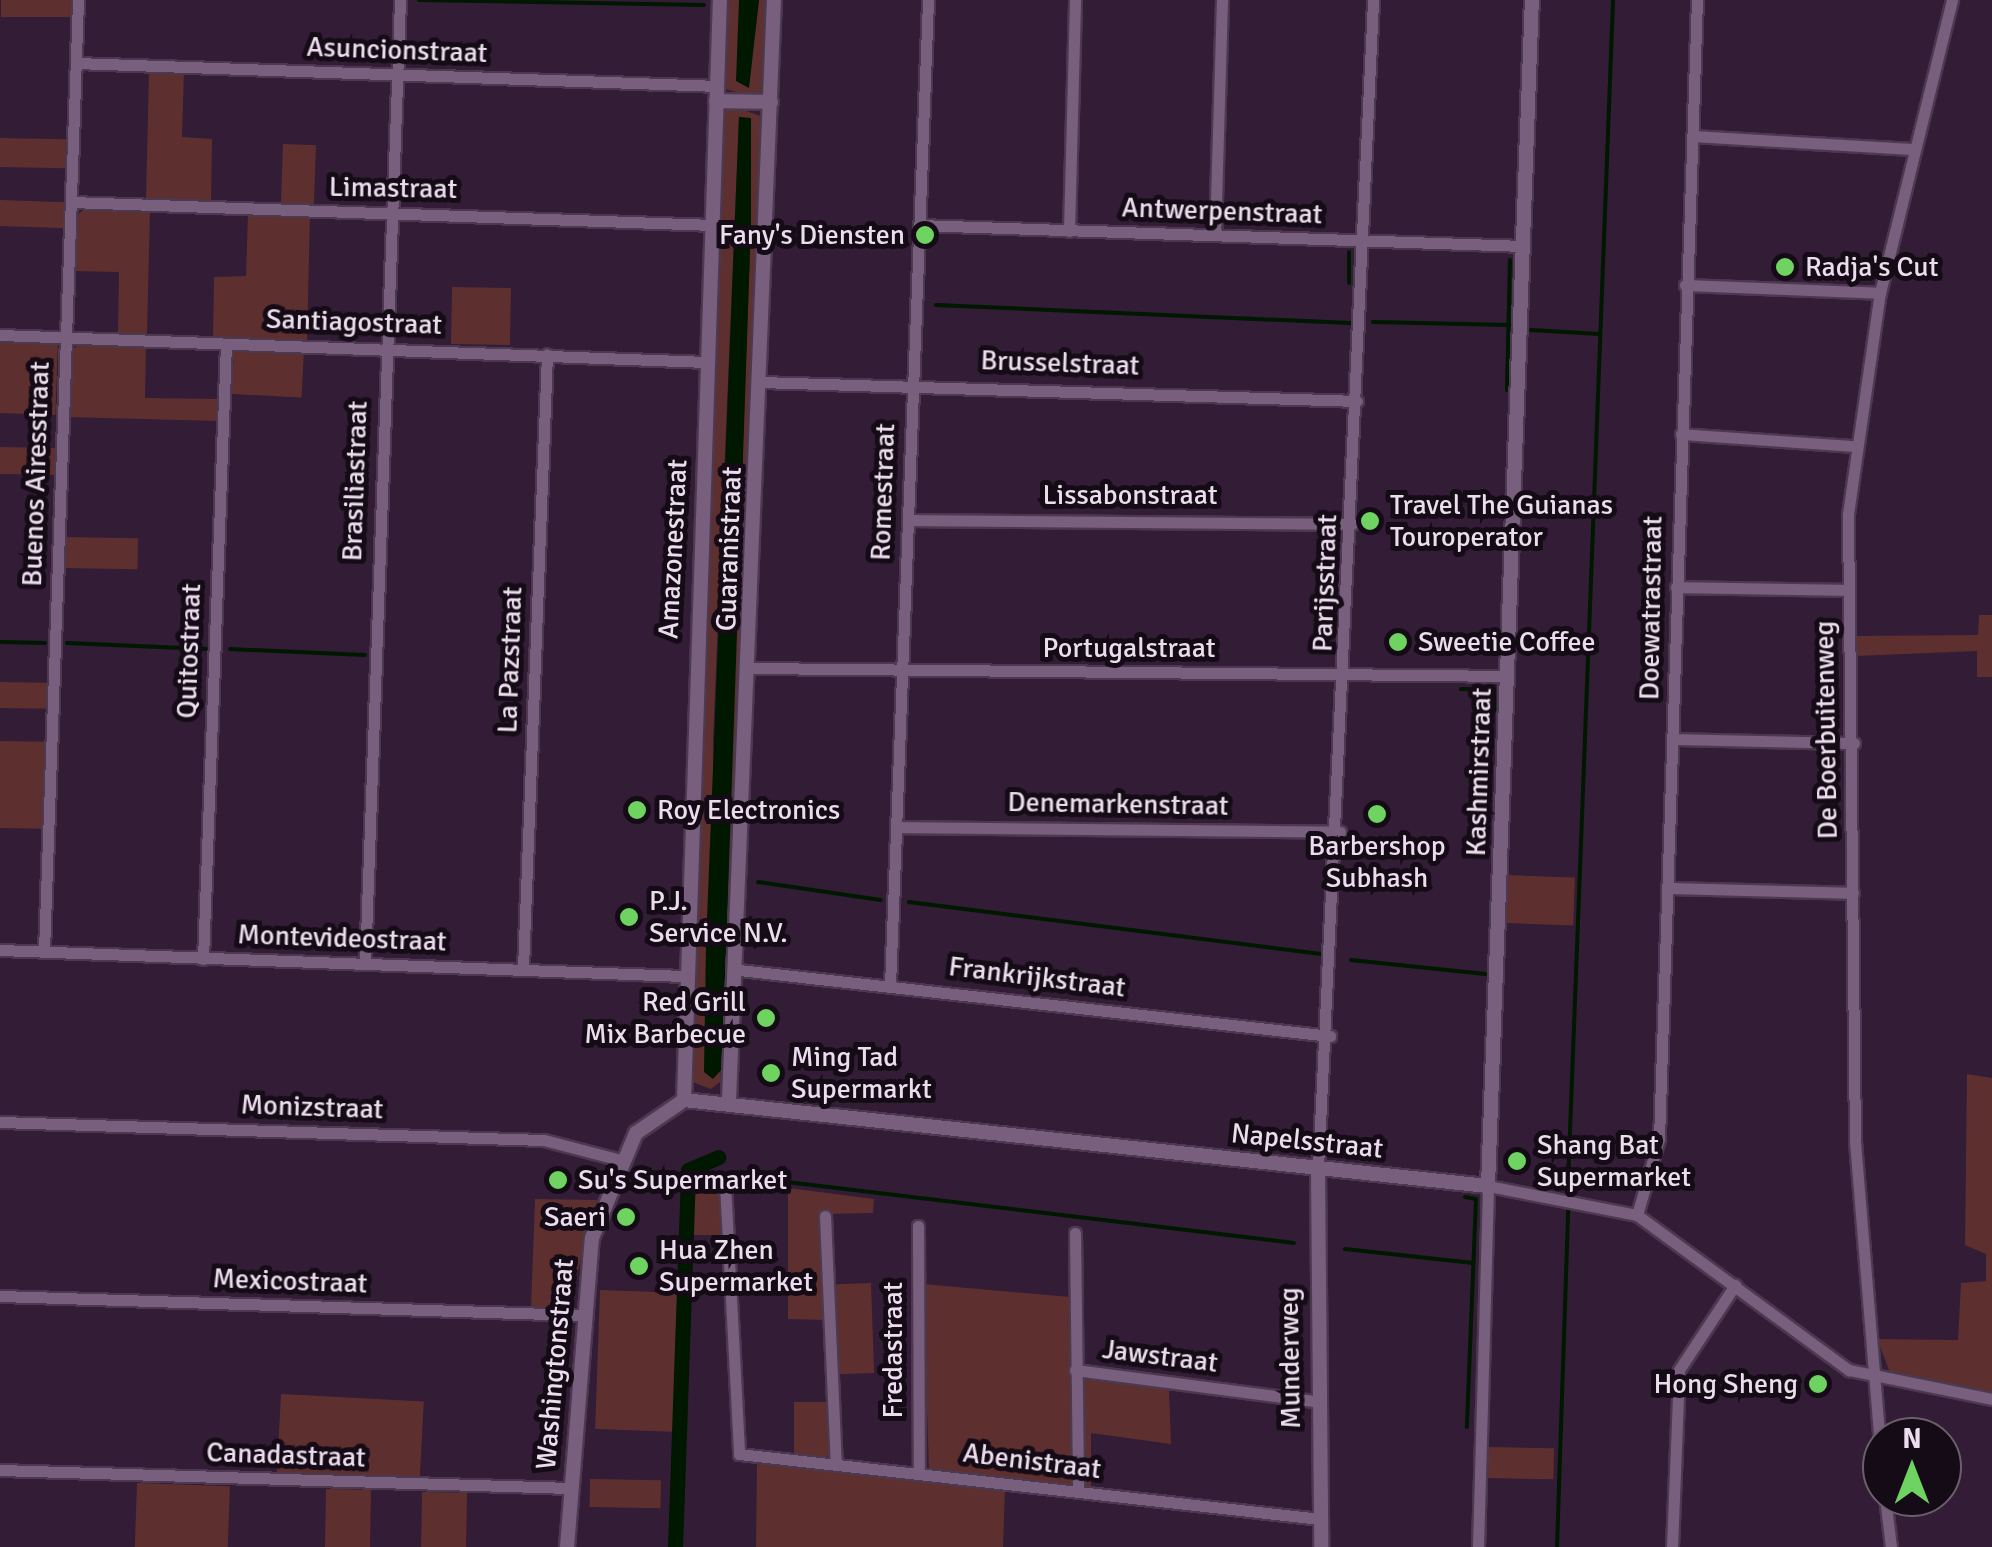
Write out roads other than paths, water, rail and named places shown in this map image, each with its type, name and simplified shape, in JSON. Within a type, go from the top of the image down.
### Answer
[{"type":"street","name":"Buenos Airesstraat","points":[[44,951],[78,0]]},
{"type":"street","name":"Brasiliastraat","points":[[365,964],[384,347],[400,0]]},
{"type":"street","name":"Amazonestraat","points":[[684,1100],[683,976],[720,0]]},
{"type":"street","name":"Guaranistraat","points":[[729,1100],[739,970],[774,0]]},
{"type":"street","name":"Romestraat","points":[[890,986],[928,0]]},
{"type":"street","points":[[1069,232],[1075,0]]},
{"type":"street","points":[[1215,236],[1222,0]]},
{"type":"street","name":"Parijsstraat","points":[[1318,1168],[1330,1036],[1340,832],[1373,0]]},
{"type":"street","name":"Kashmirstraat","points":[[1478,1547],[1532,0]]},
{"type":"street","name":"Doewatrastraat","points":[[1638,1215],[1658,1139],[1697,0]]},
{"type":"street","name":"De Boerbuitenweg","points":[[1876,1417],[1855,1142],[1854,743],[1848,590],[1853,446],[1880,293],[1952,0]]},
{"type":"street","name":"Asuncionstraat","points":[[76,64],[396,75],[716,94]]},
{"type":"street","points":[[716,94],[770,102]]},
{"type":"street","points":[[1694,136],[1915,149]]},
{"type":"street","name":"Limastraat","points":[[71,202],[713,225]]},
{"type":"street","name":"Antwerpenstraat","points":[[920,225],[1523,246]]},
{"type":"street","points":[[1685,285],[1880,293]]},
{"type":"street","name":"Santiagostraat","points":[[0,335],[707,362]]},
{"type":"street","name":"Quitostraat","points":[[203,959],[226,344]]},
{"type":"street","name":"La Pazstraat","points":[[523,968],[547,354]]},
{"type":"street","name":"Brusselstraat","points":[[760,382],[1357,401]]},
{"type":"street","points":[[1681,434],[1853,446]]},
{"type":"street","name":"Lissabonstraat","points":[[908,520],[1352,524]]},
{"type":"street","points":[[1676,587],[1848,590]]},
{"type":"street","name":"Portugalstraat","points":[[750,668],[1508,676]]},
{"type":"street","points":[[1673,739],[1854,743]]},
{"type":"street","name":"Denemarkenstraat","points":[[896,826],[1340,832]]},
{"type":"street","points":[[1667,888],[1852,893]]},
{"type":"street","name":"Montevideostraat","points":[[0,950],[683,976]]},
{"type":"street","name":"Frankrijkstraat","points":[[739,970],[1330,1036]]},
{"type":"street","name":"Napelsstraat","points":[[684,1100],[729,1100],[1488,1186],[1638,1215],[1872,1377]]},
{"type":"street","name":"Washingtonstraat","points":[[567,1547],[579,1315],[592,1238],[620,1160],[659,1111],[684,1100]]},
{"type":"street","name":"Monizstraat","points":[[0,1122],[544,1140],[620,1160]]},
{"type":"street","name":"Munderweg","points":[[1318,1168],[1314,1401],[1320,1547]]},
{"type":"street","name":"Abenistraat","points":[[725,1184],[739,1454],[1320,1520]]},
{"type":"street","points":[[825,1216],[836,1463]]},
{"type":"street","name":"Fredastraat","points":[[918,1226],[919,1473]]},
{"type":"street","name":"Jawstraat","points":[[1075,1233],[1076,1370],[1314,1401]]},
{"type":"street","points":[[1672,1547],[1679,1370],[1734,1285]]},
{"type":"street","name":"Mexicostraat","points":[[0,1296],[579,1315]]},
{"type":"street","points":[[1076,1370],[1078,1492]]},
{"type":"street","points":[[1872,1377],[1992,1398]]},
{"type":"street","name":"Canadastraat","points":[[0,1470],[570,1488]]},
{"type":"street","points":[[1887,1517],[1891,1547]]},
{"type":"waterway","points":[[419,0],[704,5]]},
{"type":"waterway","points":[[1568,1184],[1613,0]]},
{"type":"waterway","points":[[1349,252],[1349,283]]},
{"type":"waterway","points":[[1507,390],[1510,260]]},
{"type":"waterway","points":[[936,305],[1351,323]]},
{"type":"waterway","points":[[1373,322],[1509,325]]},
{"type":"waterway","points":[[1531,330],[1600,334]]},
{"type":"waterway","points":[[0,642],[45,643]]},
{"type":"waterway","points":[[67,643],[206,649]]},
{"type":"waterway","points":[[230,649],[365,655]]},
{"type":"waterway","points":[[1461,689],[1494,689],[1494,711]]},
{"type":"waterway","points":[[1492,739],[1492,747]]},
{"type":"waterway","points":[[758,882],[881,900]]},
{"type":"waterway","points":[[909,902],[1323,954]]},
{"type":"waterway","points":[[1351,960],[1485,974]]},
{"type":"waterway","points":[[675,1547],[688,1170],[718,1157]]},
{"type":"waterway","points":[[729,1175],[1294,1243]]},
{"type":"waterway","points":[[1465,1197],[1476,1199],[1467,1427]]},
{"type":"waterway","points":[[1557,1547],[1568,1207]]},
{"type":"waterway","points":[[1345,1249],[1473,1263]]},
{"type":"place","name":"Fany's Diensten","points":[[925,235]]},
{"type":"place","name":"Radja's Cut","points":[[1785,267]]},
{"type":"place","name":"Travel The Guianas Touroperator","points":[[1370,521]]},
{"type":"place","name":"Sweetie Coffee","points":[[1398,642]]},
{"type":"place","name":"Roy Electronics","points":[[637,810]]},
{"type":"place","name":"Barbershop Subhash","points":[[1377,814]]},
{"type":"place","name":"P.J. Service N.V.","points":[[629,917]]},
{"type":"place","name":"Red Grill Mix Barbecue","points":[[766,1018]]},
{"type":"place","name":"Ming Tad Supermarkt","points":[[771,1073]]},
{"type":"place","name":"Shang Bat Supermarket","points":[[1517,1161]]},
{"type":"place","name":"Su's Supermarket","points":[[558,1180]]},
{"type":"place","name":"Saeri","points":[[626,1217]]},
{"type":"place","name":"Hua Zhen Supermarket","points":[[639,1266]]},
{"type":"place","name":"Hong Sheng","points":[[1818,1384]]}]
